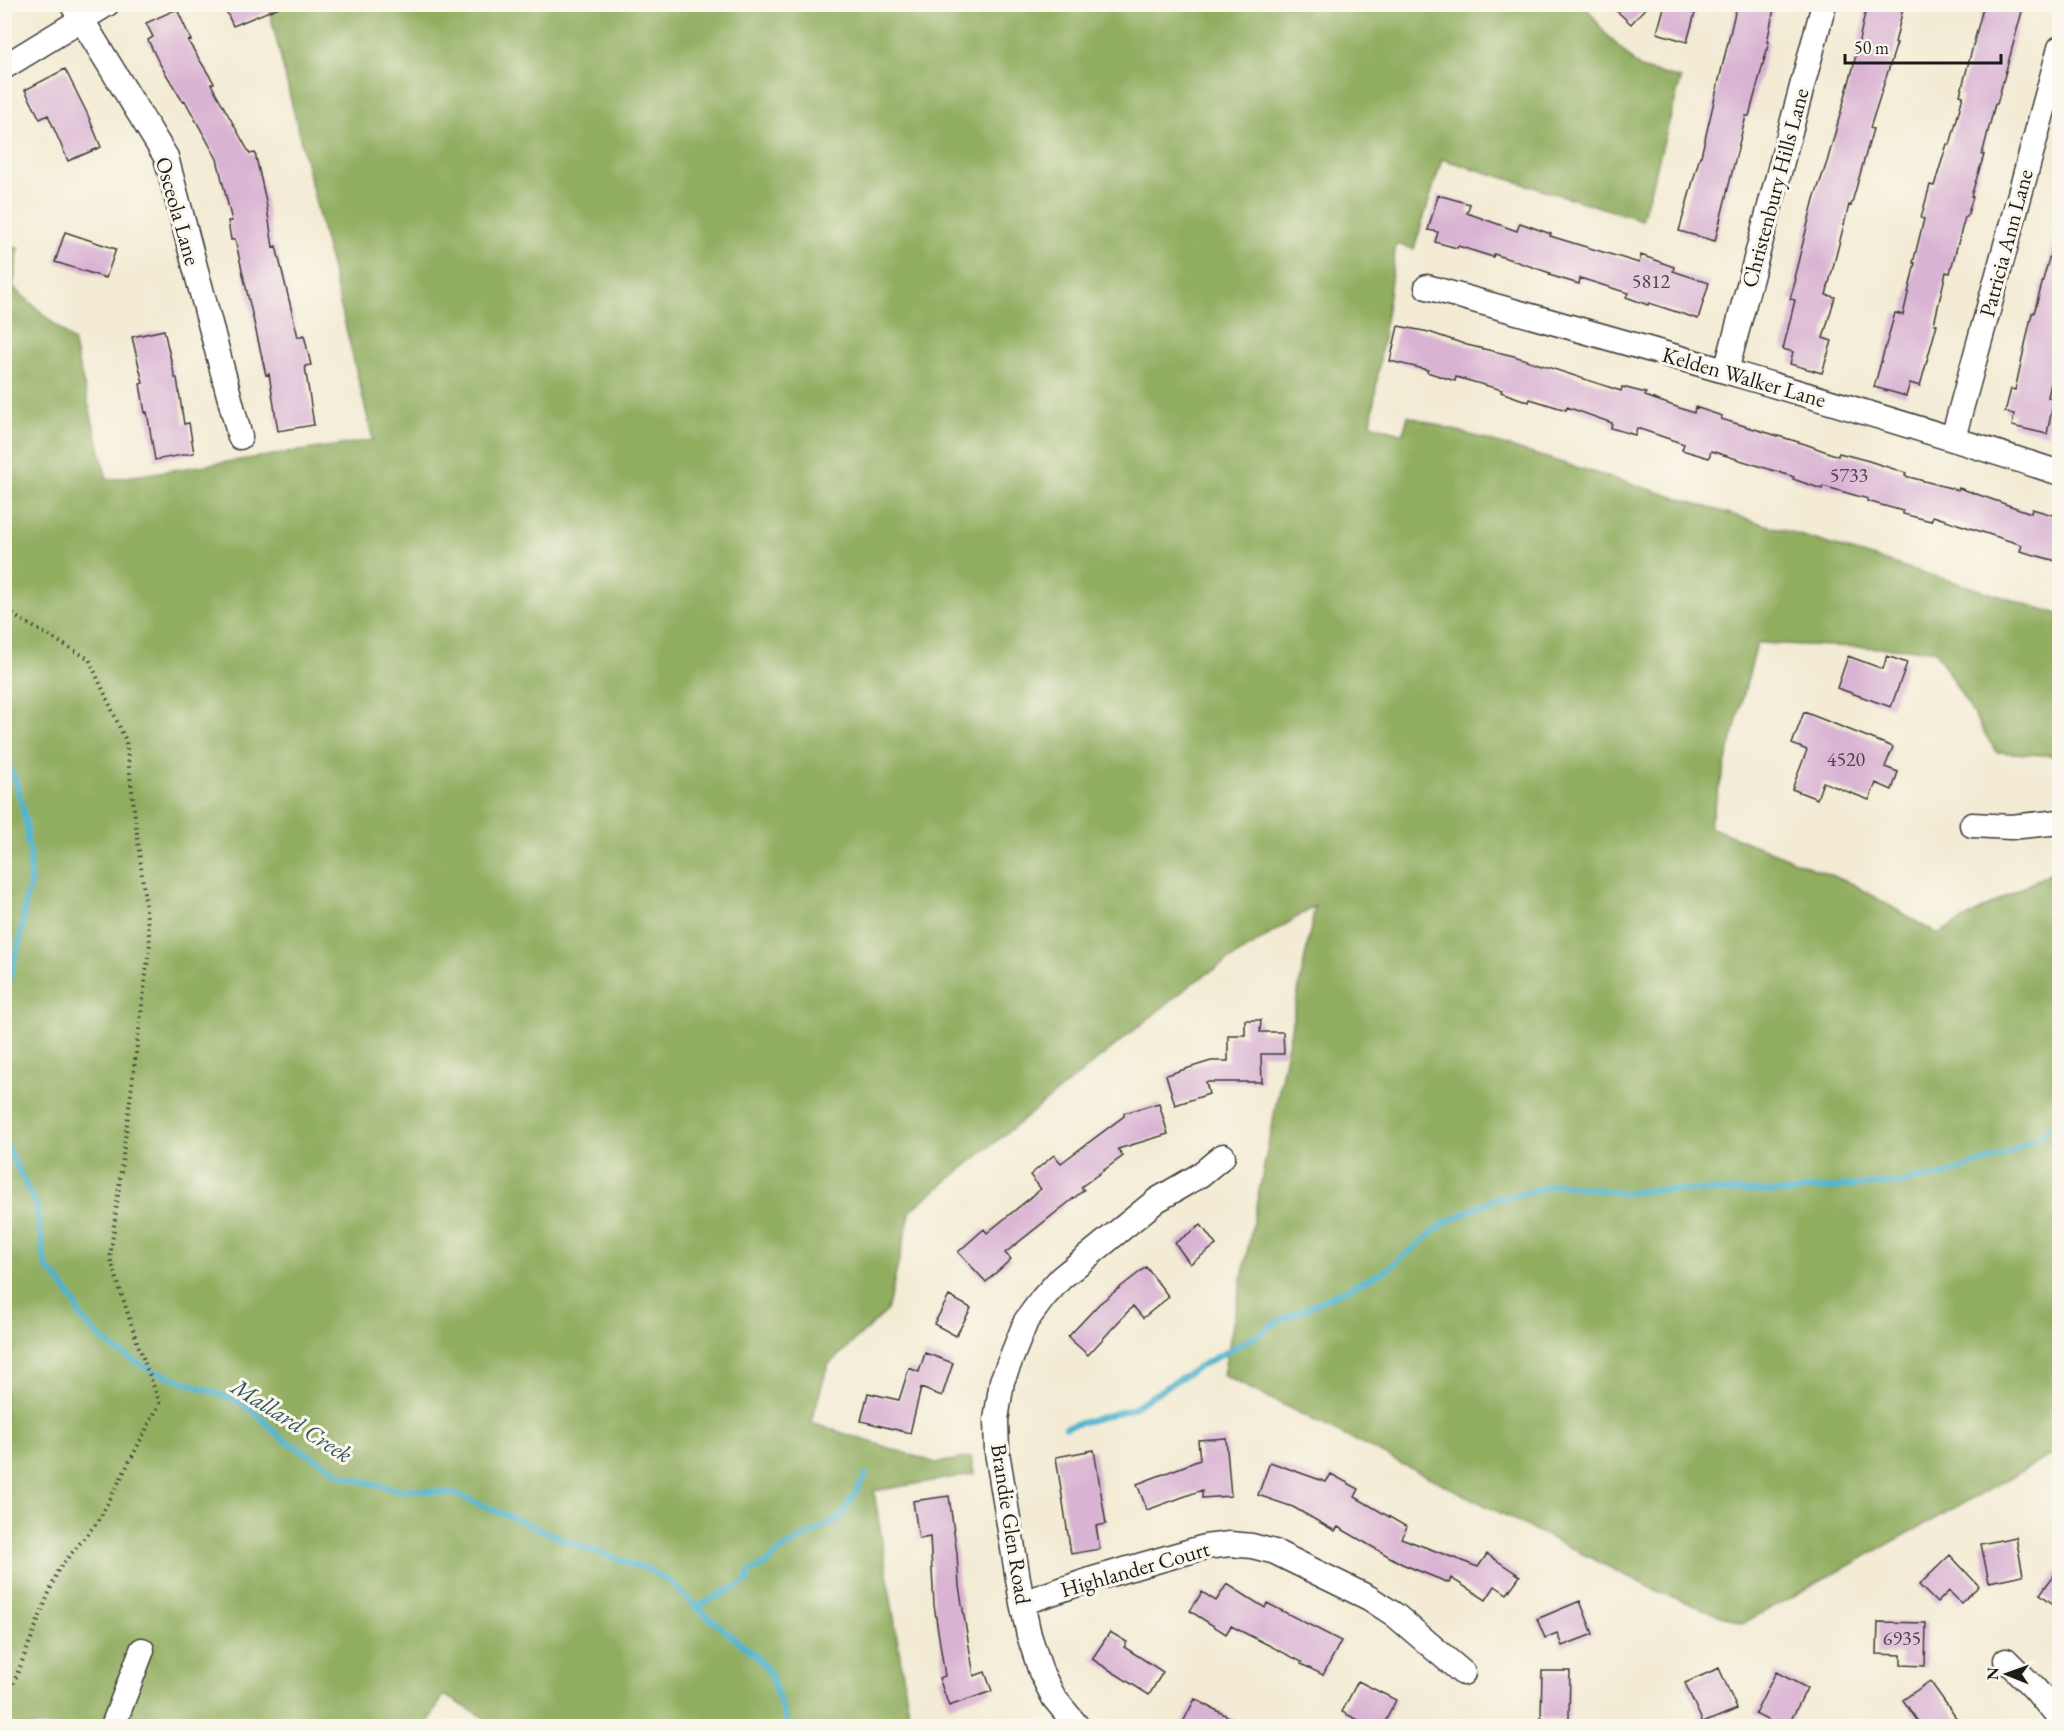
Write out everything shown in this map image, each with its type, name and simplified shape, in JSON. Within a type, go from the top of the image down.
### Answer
[{"type":"street","points":[[4,67],[77,13],[107,4]]},
{"type":"street","name":"Christenbury Hills Lane","points":[[1726,371],[1824,4]]},
{"type":"street","name":"Osceola Lane","points":[[77,13],[166,157],[240,437]]},
{"type":"street","name":"Patricia Ann Lane","points":[[1953,438],[2060,48]]},
{"type":"street","name":"Kelden Walker Lane","points":[[1427,287],[1726,371],[1953,438],[2060,473]]},
{"type":"street","points":[[1972,825],[2011,827],[2060,822]]},
{"type":"street","name":"Brandie Glen Road","points":[[1077,1726],[1054,1698],[1041,1672],[1022,1603],[997,1452],[996,1420],[1002,1380],[1026,1321],[1061,1278],[1157,1200],[1200,1175],[1223,1156]]},
{"type":"street","name":"Highlander Court","points":[[1022,1603],[1205,1547],[1230,1544],[1252,1546],[1275,1552],[1368,1598],[1395,1615],[1463,1673]]},
{"type":"street","points":[[113,1726],[142,1650]]},
{"type":"street","points":[[2006,1660],[2060,1719]]},
{"type":"path","points":[[4,606],[16,617],[89,659],[126,741],[150,944],[110,1258],[137,1342],[160,1403],[99,1520],[58,1570],[10,1692],[5,1726]]},
{"type":"green space","points":[[268,5],[1585,5],[1604,32],[1640,68],[1681,79],[1642,220],[1442,159],[1414,249],[1396,244],[1371,424],[1403,434],[1408,416],[2059,614],[2059,756],[1996,752],[1935,650],[1757,643],[1709,827],[1853,884],[1937,934],[2059,868],[2059,1451],[1742,1624],[1655,1590],[1223,1375],[1315,906],[1194,982],[911,1210],[887,1311],[828,1365],[811,1423],[936,1463],[971,1457],[974,1474],[874,1491],[911,1726],[499,1726],[444,1695],[426,1726],[5,1726],[5,248],[18,248],[13,287],[73,341],[107,480],[373,440]]},
{"type":"building","points":[[223,4],[284,4],[284,5],[233,26]]},
{"type":"building","points":[[1609,4],[1649,4],[1631,24]]},
{"type":"building","points":[[1665,4],[1695,13],[1687,42],[1657,33]]},
{"type":"building","points":[[1737,4],[1775,4],[1767,42],[1769,42],[1749,116],[1746,116],[1715,241],[1679,231],[1701,156]]},
{"type":"building","points":[[1867,4],[1904,4],[1895,43],[1897,43],[1870,128],[1873,129],[1851,206],[1849,205],[1826,295],[1835,297],[1823,338],[1832,341],[1822,373],[1790,364],[1793,352],[1783,349],[1795,300],[1790,299],[1796,279],[1794,278],[1814,199],[1827,162],[1853,68]]},
{"type":"building","points":[[1984,4],[2024,4],[1997,104],[1995,104],[1982,155],[1984,155],[1971,196],[1973,197],[1967,217],[1965,217],[1950,273],[1946,272],[1934,324],[1937,324],[1920,386],[1910,383],[1906,396],[1874,387],[1895,313],[1903,315],[1924,219],[1921,218],[1930,185],[1934,186],[1947,144],[1950,145],[1963,96],[1960,95]]},
{"type":"building","points":[[177,9],[191,40],[188,41],[214,83],[211,84],[250,154],[255,153],[273,247],[276,246],[298,337],[304,335],[311,365],[305,366],[314,425],[278,431],[269,374],[266,375],[235,239],[231,240],[228,221],[232,221],[217,159],[185,101],[183,102],[158,61],[148,40],[153,37],[146,23]]},
{"type":"building","points":[[65,69],[101,147],[68,161],[48,115],[40,119],[25,90]]},
{"type":"building","points":[[1438,195],[1470,204],[1467,213],[1517,231],[1520,223],[1551,234],[1550,236],[1639,263],[1641,255],[1674,267],[1673,271],[1709,283],[1698,319],[1649,303],[1648,305],[1626,297],[1628,293],[1580,278],[1579,284],[1494,254],[1493,257],[1458,246],[1457,248],[1435,242],[1438,232],[1428,230]]},
{"type":"building","points":[[65,232],[116,249],[106,278],[55,262]]},
{"type":"building","points":[[2054,240],[2060,240],[2060,343],[2048,397],[2054,399],[2047,434],[2012,426],[2014,414],[2005,412],[2011,389],[2015,390],[2032,313],[2034,313]]},
{"type":"building","points":[[1398,326],[1429,332],[1467,345],[1514,356],[1621,391],[1622,387],[1646,393],[1645,396],[1694,413],[1695,407],[1722,416],[1721,419],[1838,456],[1839,453],[1869,461],[1906,473],[1905,476],[1958,490],[1959,488],[2031,513],[2032,509],[2060,517],[2060,562],[2020,551],[2022,545],[1933,516],[1931,521],[1903,514],[1903,511],[1867,501],[1868,499],[1823,486],[1822,489],[1793,479],[1794,477],[1711,451],[1709,458],[1682,450],[1684,444],[1637,428],[1635,435],[1611,428],[1612,423],[1567,407],[1566,410],[1530,399],[1529,402],[1501,392],[1502,390],[1456,377],[1455,381],[1427,372],[1428,370],[1390,361]]},
{"type":"building","points":[[164,330],[175,378],[177,378],[184,424],[189,423],[194,453],[155,460],[140,384],[143,383],[132,337]]},
{"type":"building","points":[[1848,656],[1883,669],[1887,656],[1907,663],[1891,707],[1837,688]]},
{"type":"building","points":[[1804,712],[1893,747],[1885,767],[1898,772],[1892,790],[1876,783],[1869,800],[1823,782],[1817,799],[1792,789],[1807,750],[1792,744]]},
{"type":"building","points":[[1245,1020],[1261,1020],[1260,1032],[1283,1032],[1284,1054],[1261,1054],[1262,1082],[1206,1082],[1209,1094],[1175,1105],[1166,1075],[1211,1061],[1228,1061],[1228,1035],[1245,1035]]},
{"type":"building","points":[[1159,1103],[1168,1134],[1118,1149],[1123,1156],[1081,1187],[1084,1190],[1005,1253],[1011,1259],[986,1282],[958,1252],[984,1229],[987,1233],[1041,1189],[1030,1175],[1054,1155],[1061,1163],[1124,1116],[1124,1113]]},
{"type":"building","points":[[1201,1225],[1216,1245],[1190,1264],[1175,1243]]},
{"type":"building","points":[[1146,1267],[1169,1297],[1143,1318],[1133,1306],[1088,1355],[1068,1337],[1099,1304]]},
{"type":"building","points":[[949,1296],[971,1308],[956,1336],[934,1324]]},
{"type":"building","points":[[925,1353],[953,1363],[942,1396],[921,1388],[910,1433],[861,1421],[868,1393],[899,1400],[909,1368],[919,1372]]},
{"type":"building","points":[[1226,1438],[1231,1496],[1202,1498],[1202,1490],[1147,1510],[1137,1484],[1200,1460],[1198,1440]]},
{"type":"building","points":[[1094,1450],[1106,1524],[1096,1526],[1100,1549],[1071,1554],[1056,1457]]},
{"type":"building","points":[[1270,1462],[1326,1482],[1331,1474],[1359,1489],[1355,1497],[1407,1527],[1401,1538],[1478,1567],[1487,1554],[1520,1576],[1507,1594],[1495,1586],[1486,1600],[1451,1578],[1449,1583],[1402,1564],[1338,1527],[1335,1531],[1293,1507],[1258,1495]]},
{"type":"building","points":[[949,1496],[959,1586],[974,1676],[985,1672],[992,1691],[949,1706],[939,1678],[945,1676],[934,1605],[930,1537],[919,1539],[913,1501]]},
{"type":"building","points":[[2016,1537],[2023,1575],[1989,1582],[1981,1544]]},
{"type":"building","points":[[1950,1555],[1979,1586],[1961,1603],[1949,1591],[1937,1603],[1919,1585]]},
{"type":"building","points":[[2060,1567],[2060,1609],[2040,1594]]},
{"type":"building","points":[[1227,1584],[1265,1608],[1267,1603],[1341,1641],[1323,1675],[1231,1626],[1226,1634],[1190,1611],[1202,1592],[1216,1601]]},
{"type":"building","points":[[1580,1601],[1593,1634],[1562,1646],[1557,1633],[1545,1638],[1537,1619]]},
{"type":"building","points":[[1878,1622],[1926,1623],[1925,1666],[1901,1665],[1901,1655],[1877,1654]]},
{"type":"building","points":[[1110,1632],[1127,1642],[1124,1647],[1163,1672],[1149,1695],[1092,1659]]},
{"type":"building","points":[[1719,1668],[1737,1709],[1703,1723],[1685,1683]]},
{"type":"building","points":[[1542,1671],[1570,1671],[1569,1719],[1541,1719]]},
{"type":"building","points":[[1776,1672],[1807,1688],[1788,1726],[1779,1726],[1755,1714]]},
{"type":"building","points":[[1358,1681],[1396,1700],[1383,1726],[1370,1726],[1342,1712]]},
{"type":"building","points":[[1930,1681],[1962,1726],[1921,1726],[1903,1700]]},
{"type":"building","points":[[1195,1699],[1246,1726],[1181,1726]]},
{"type":"waterway","name":"Mallard Creek","points":[[4,757],[16,781],[30,850],[30,888],[26,895],[21,935],[4,997]]},
{"type":"waterway","points":[[1066,1427],[1131,1409],[1200,1366],[1262,1333],[1269,1326],[1385,1271],[1443,1224],[1498,1197],[1504,1199],[1557,1184],[1622,1193],[1660,1190],[1797,1192],[1842,1186],[1903,1183],[1911,1179],[1942,1176],[2007,1154],[2060,1123]]},
{"type":"waterway","name":"Mallard Creek","points":[[4,1141],[36,1205],[46,1267],[74,1301],[81,1317],[94,1332],[117,1351],[149,1369],[238,1401],[260,1417],[281,1438],[347,1477],[401,1491],[407,1489],[456,1494],[589,1550],[596,1550],[634,1566],[642,1566],[672,1583],[696,1607],[756,1656],[769,1671],[788,1726]]},
{"type":"waterway","points":[[696,1607],[748,1581],[748,1573],[769,1562],[779,1551],[840,1518],[866,1475]]}]
